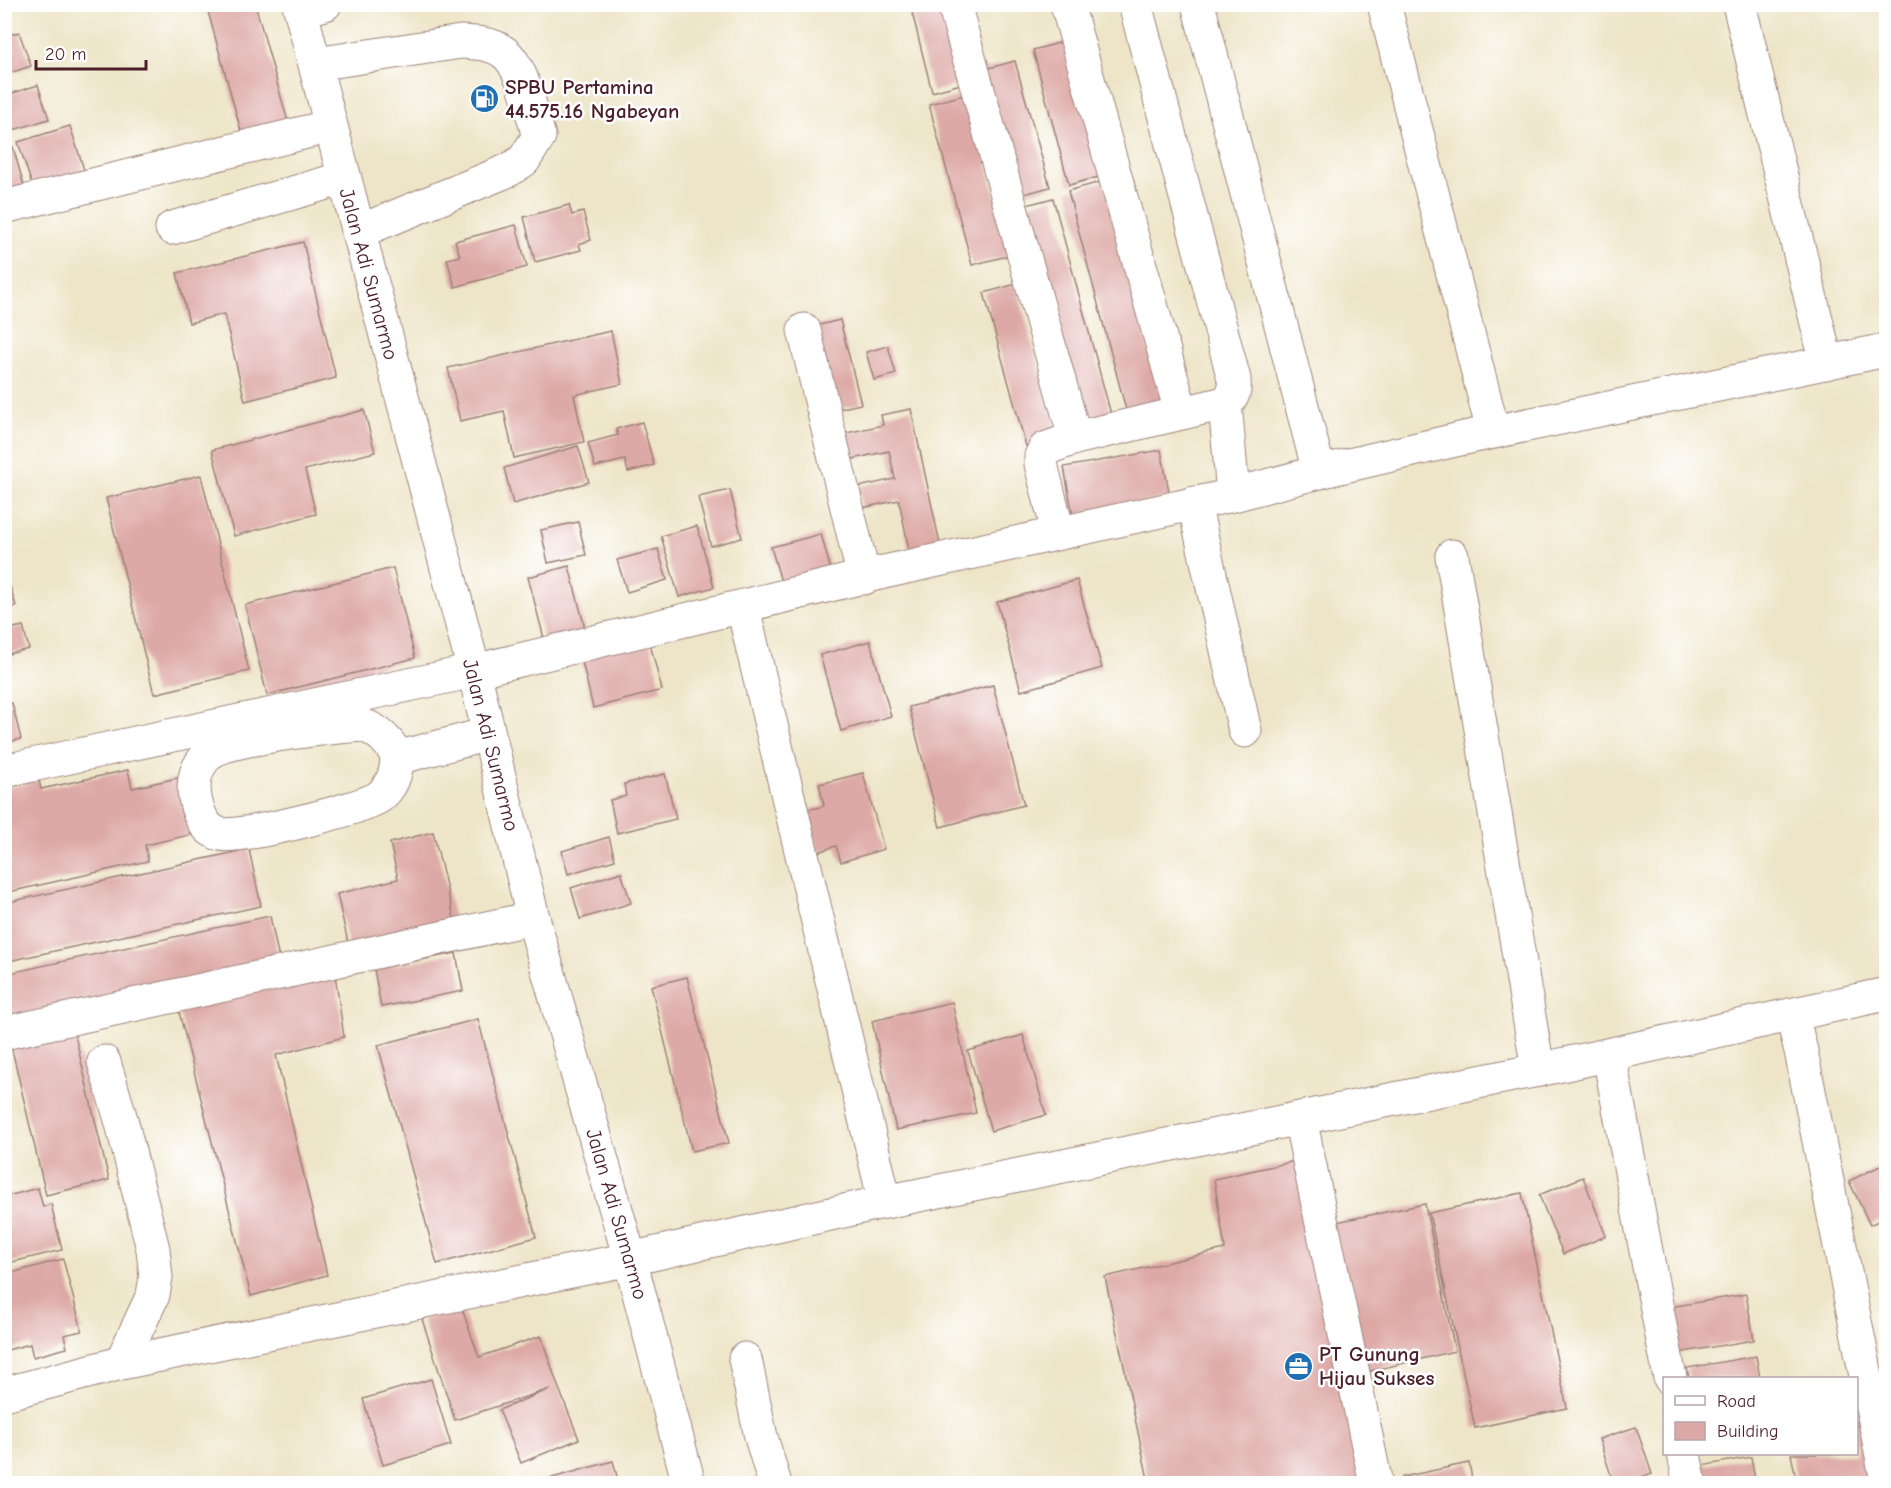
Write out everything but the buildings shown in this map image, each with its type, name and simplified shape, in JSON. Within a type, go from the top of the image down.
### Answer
[{"type":"street","points":[[954,4],[1075,438]]},
{"type":"street","points":[[1067,4],[1181,412]]},
{"type":"street","points":[[1058,532],[1041,456],[1045,448],[1075,438],[1225,403],[1231,399],[1234,392],[1234,379],[1135,4]]},
{"type":"street","points":[[1198,4],[1319,472]]},
{"type":"street","points":[[1384,4],[1493,431]]},
{"type":"street","points":[[1739,4],[1825,363]]},
{"type":"street","name":"Jalan Adi Sumarmo","points":[[308,7],[315,64],[474,671],[533,918],[630,1260],[689,1484]]},
{"type":"street","points":[[315,64],[461,42],[483,44],[502,51],[517,66],[539,135],[524,160],[509,170],[358,232]]},
{"type":"street","points":[[4,207],[331,126]]},
{"type":"street","points":[[172,228],[344,178]]},
{"type":"street","points":[[804,330],[864,578]]},
{"type":"street","points":[[4,771],[474,671],[1058,532],[1233,495],[1493,431],[1887,350]]},
{"type":"street","points":[[1225,403],[1233,495]]},
{"type":"street","points":[[1194,503],[1245,731]]},
{"type":"street","points":[[1452,556],[1538,1070]]},
{"type":"street","points":[[742,608],[885,1202]]},
{"type":"street","points":[[362,725],[376,731],[384,738],[397,758],[393,779],[378,798],[307,820],[221,835],[207,826],[197,807],[193,787],[200,763],[212,751],[306,731],[362,725]]},
{"type":"street","points":[[397,758],[489,734]]},
{"type":"street","points":[[4,1033],[533,918]]},
{"type":"street","points":[[4,1394],[121,1363],[630,1260],[885,1202],[1538,1070],[1887,994]]},
{"type":"street","points":[[1792,1015],[1887,1476]]},
{"type":"street","points":[[1609,1054],[1670,1377]]},
{"type":"street","points":[[104,1062],[122,1123],[153,1249],[156,1277],[153,1295],[121,1363]]},
{"type":"street","points":[[1300,1118],[1376,1484]]},
{"type":"street","points":[[745,1359],[761,1437],[775,1484]]},
{"type":"street","points":[[1684,1455],[1690,1484]]},
{"type":"place","name":"SPBU Pertamina 44.575.16 Ngabeyan","points":[[484,99]]},
{"type":"place","name":"PT Gunung Hijau Sukses","points":[[1298,1366]]}]
